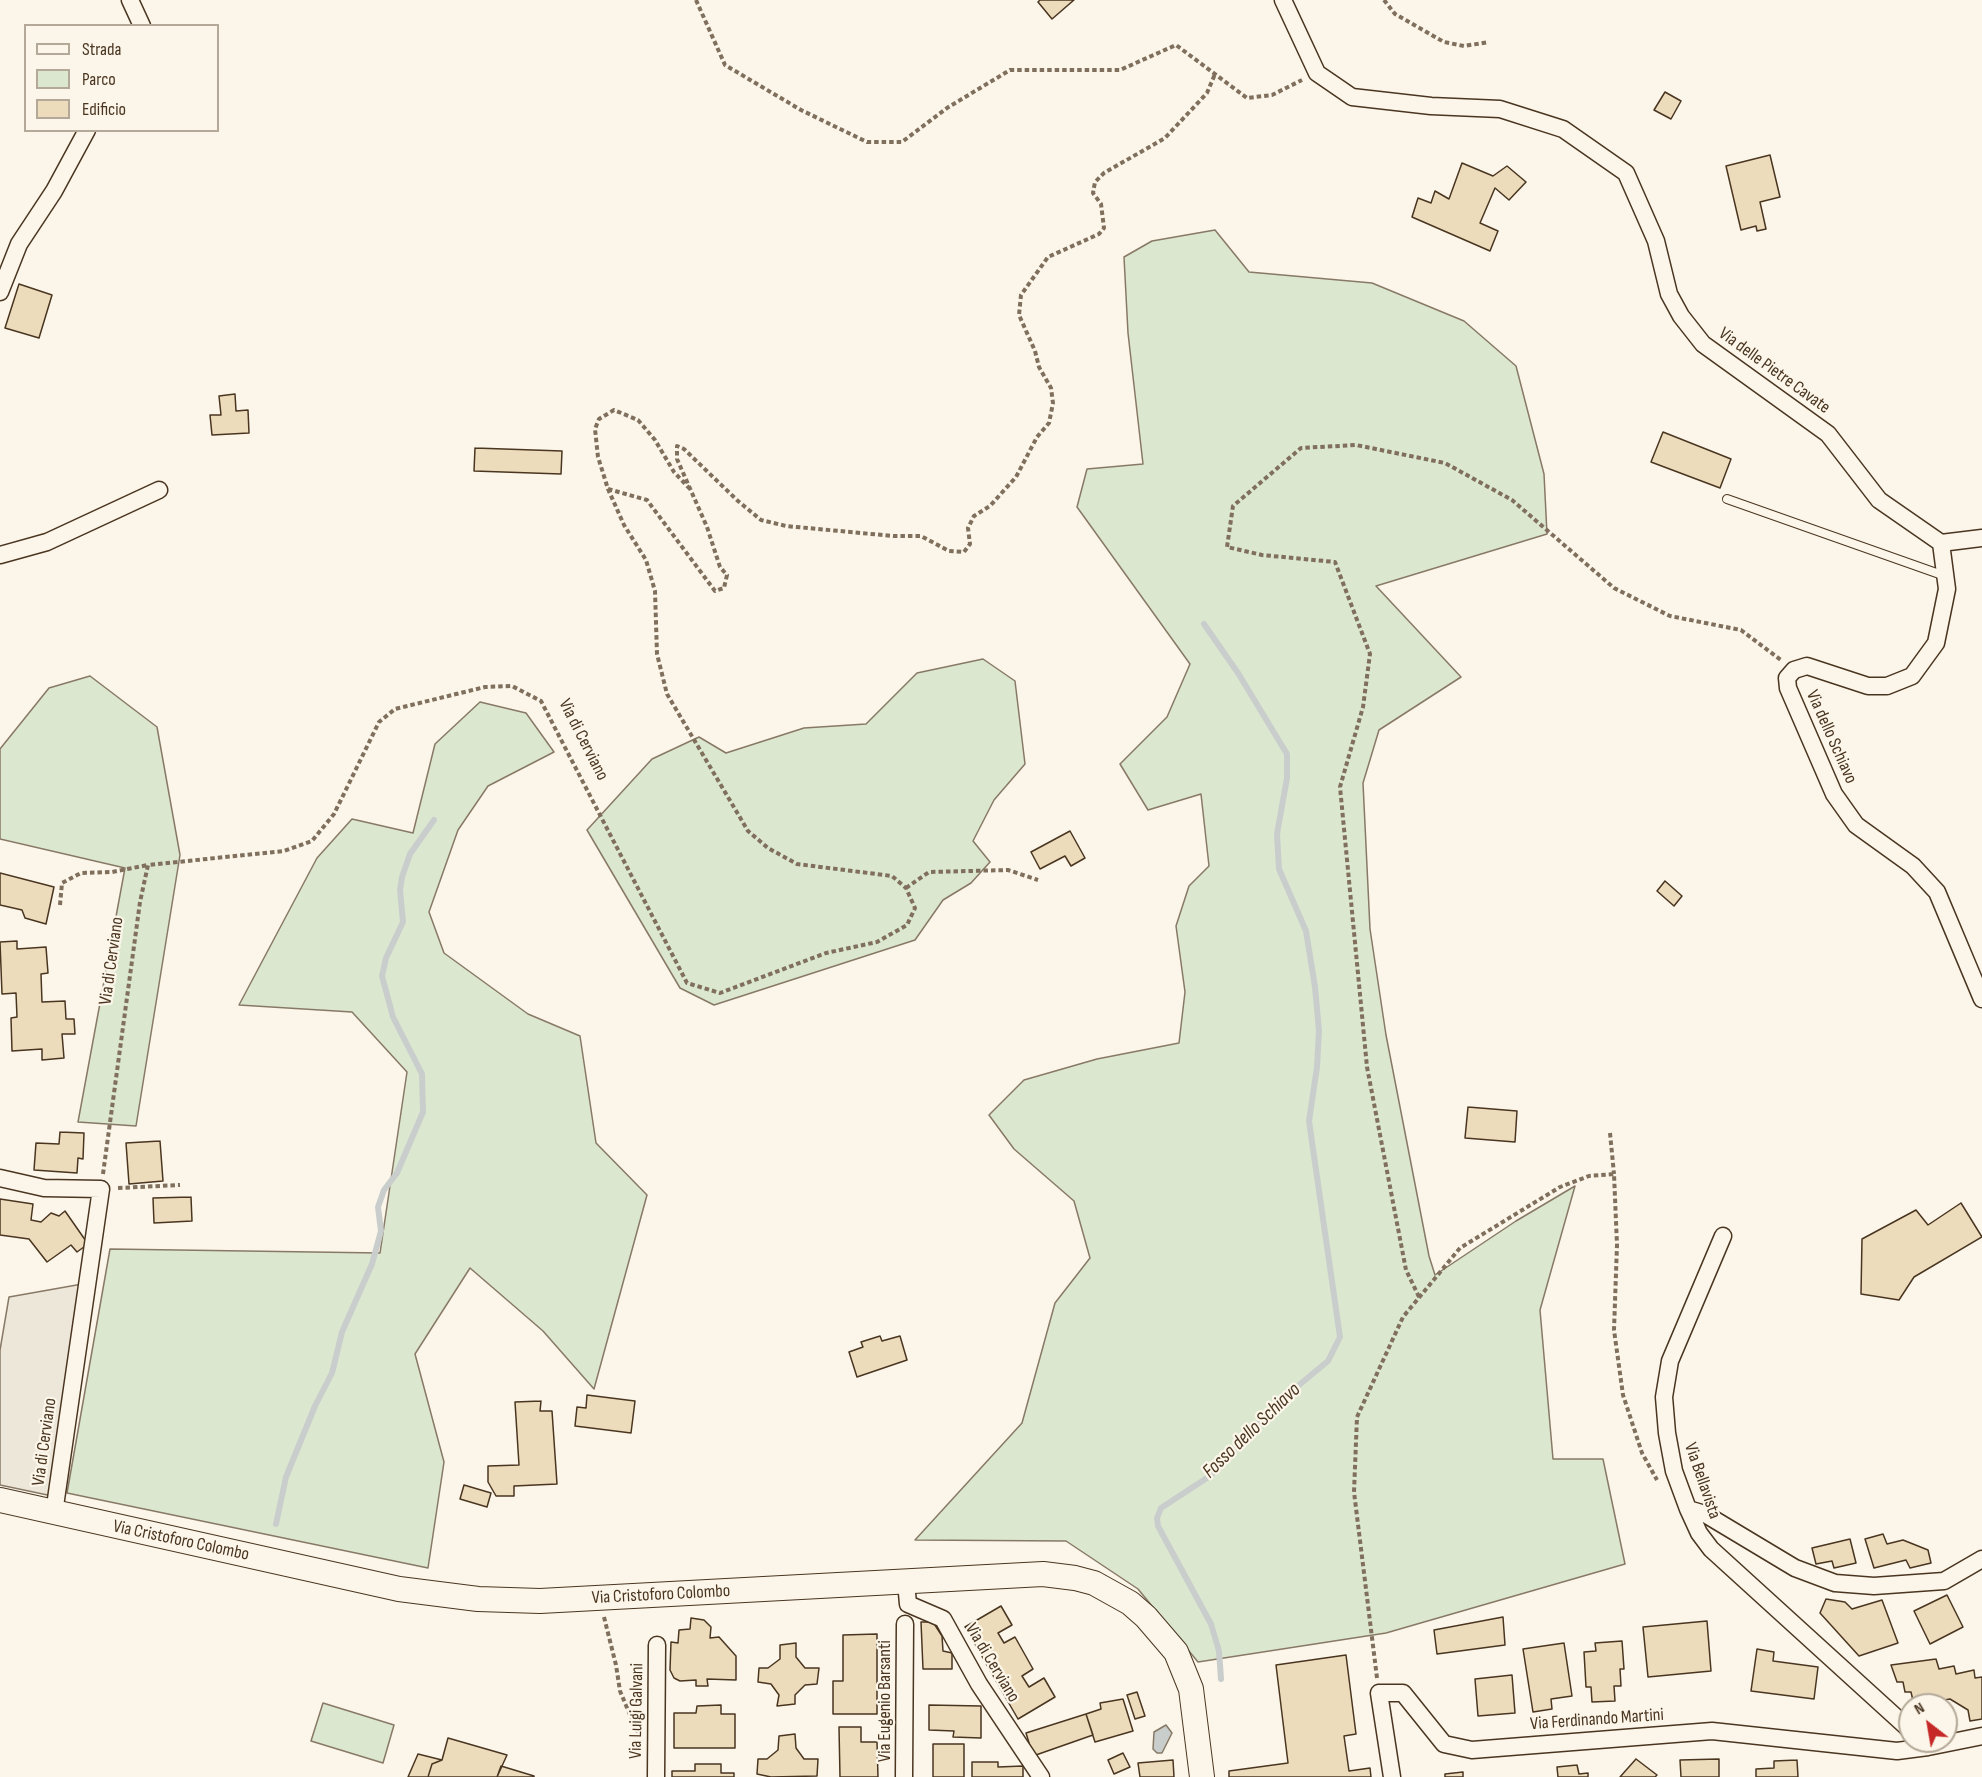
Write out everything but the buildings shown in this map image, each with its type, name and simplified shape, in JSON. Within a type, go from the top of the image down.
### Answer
[{"type":"main road","name":"Via Cristoforo Colombo","points":[[0,1500],[399,1589],[478,1599],[552,1600],[1061,1575],[1094,1583],[1122,1598],[1146,1617],[1163,1636],[1186,1671],[1194,1706],[1202,1777]]},
{"type":"street","points":[[130,0],[141,24]]},
{"type":"street","points":[[1283,0],[1317,73]]},
{"type":"street","name":"Via delle Pietre Cavate","points":[[1317,73],[1352,97],[1431,106],[1500,108],[1563,129],[1626,173],[1656,241],[1669,294],[1681,316],[1703,344],[1828,434],[1879,500],[1941,543]]},
{"type":"street","points":[[0,292],[19,244],[54,191],[86,132]]},
{"type":"street","points":[[0,555],[47,542],[159,490]]},
{"type":"street","points":[[1941,543],[1982,538]]},
{"type":"street","name":"Via dello Schiavo","points":[[1941,543],[1947,589],[1936,643],[1912,676],[1887,686],[1868,686],[1807,666],[1794,670],[1787,678],[1788,688],[1834,794],[1856,825],[1913,866],[1937,892],[1982,999]]},
{"type":"street","points":[[0,1178],[44,1188],[101,1189]]},
{"type":"street","name":"Via di Cerviano","points":[[54,1513],[101,1189]]},
{"type":"street","name":"Via Bellavista","points":[[1723,1236],[1671,1361],[1664,1397],[1666,1433],[1674,1472],[1699,1533],[1711,1549],[1898,1719]]},
{"type":"street","points":[[1688,1509],[1705,1514],[1795,1568],[1835,1582],[1874,1586],[1944,1581],[1982,1559]]},
{"type":"street","name":"Via di Cerviano","points":[[906,1582],[910,1606],[943,1618],[979,1684],[1041,1777]]},
{"type":"street","name":"Via Eugenio Barsanti","points":[[904,1777],[905,1624]]},
{"type":"street","name":"Via Luigi Galvani","points":[[656,1777],[657,1645]]},
{"type":"street","points":[[1379,1693],[1392,1777]]},
{"type":"street","name":"Via Ferdinando Martini","points":[[1379,1693],[1403,1694],[1444,1744],[1472,1750],[1712,1731],[1898,1751]]},
{"type":"street","points":[[1958,1739],[1982,1736]]},
{"type":"lane","points":[[1726,499],[1945,576]]},
{"type":"path","points":[[696,0],[726,65],[801,110],[867,142],[902,142],[947,108],[1010,70],[1120,70],[1176,45],[1247,98],[1272,95],[1317,73]]},
{"type":"path","points":[[1384,0],[1395,14],[1444,42],[1464,46],[1489,42]]},
{"type":"path","points":[[608,489],[647,500],[715,591],[724,588],[727,575],[720,567],[707,526],[677,459],[677,446],[684,449],[738,501],[762,520],[786,526],[893,537],[921,536],[949,551],[964,552],[970,544],[968,528],[974,516],[990,506],[1016,477],[1037,437],[1049,423],[1053,402],[1051,388],[1039,367],[1020,315],[1021,295],[1048,257],[1099,234],[1104,228],[1101,204],[1093,193],[1095,182],[1104,173],[1165,138],[1207,93],[1215,74]]},
{"type":"path","points":[[690,489],[674,472],[655,440],[638,420],[614,410],[599,419],[595,429],[598,457],[608,489],[649,571],[655,591],[657,654],[667,694],[748,831],[768,848],[797,864],[892,876],[906,888],[929,872],[1008,870],[1038,880]]},
{"type":"path","points":[[1419,1297],[1406,1270],[1366,1067],[1340,788],[1363,707],[1370,654],[1335,562],[1262,555],[1227,547],[1233,506],[1301,448],[1356,445],[1445,463],[1512,500],[1614,588],[1670,616],[1741,630],[1794,670]]},
{"type":"path","name":"Via di Cerviano","points":[[101,1189],[140,902],[148,865],[284,850],[312,840],[334,814],[379,722],[395,709],[485,687],[512,686],[541,701],[687,983],[720,993],[826,953],[877,942],[907,925],[915,908],[906,888]]},
{"type":"path","points":[[60,905],[62,883],[81,873],[112,872],[148,865]]},
{"type":"path","points":[[1610,1133],[1617,1245],[1614,1330],[1623,1395],[1642,1453],[1662,1488]]},
{"type":"path","points":[[1379,1693],[1354,1492],[1357,1417],[1402,1317],[1460,1248],[1560,1187],[1589,1176],[1614,1174]]},
{"type":"path","points":[[101,1189],[180,1185]]},
{"type":"path","points":[[605,1626],[616,1665],[620,1691],[628,1713],[640,1738],[656,1753]]},
{"type":"green space","points":[[1215,230],[1249,272],[1372,283],[1464,321],[1516,366],[1544,474],[1547,534],[1376,586],[1461,677],[1379,730],[1363,783],[1370,929],[1386,1035],[1429,1256],[1435,1275],[1516,1221],[1575,1186],[1540,1310],[1553,1459],[1603,1459],[1625,1564],[1386,1633],[1198,1662],[1138,1589],[1066,1541],[915,1540],[1022,1423],[1055,1303],[1090,1258],[1074,1201],[1014,1149],[989,1115],[1024,1080],[1097,1059],[1179,1043],[1185,992],[1176,926],[1189,886],[1209,866],[1201,794],[1148,810],[1120,764],[1167,717],[1190,664],[1077,507],[1087,469],[1143,464],[1128,333],[1124,257],[1152,241]]},
{"type":"green space","points":[[983,659],[1015,681],[1025,764],[994,800],[973,841],[990,862],[971,883],[943,900],[915,940],[714,1005],[680,988],[587,830],[652,759],[699,737],[726,753],[804,728],[866,724],[917,673]]},
{"type":"green space","points":[[90,676],[157,727],[180,855],[136,1126],[78,1122],[125,868],[0,839],[0,749],[49,688]]},
{"type":"green space","points":[[480,702],[526,713],[554,752],[488,786],[458,830],[429,912],[444,953],[528,1014],[580,1036],[596,1143],[647,1195],[594,1389],[543,1331],[470,1268],[415,1354],[444,1462],[428,1568],[67,1493],[110,1249],[380,1253],[407,1072],[352,1012],[239,1005],[317,858],[352,819],[413,833],[435,744]]},
{"type":"green space","points":[[323,1703],[394,1725],[383,1763],[311,1741]]},
{"type":"shaded area","points":[[88,1283],[57,1497],[0,1485],[0,1350],[9,1297]]},
{"type":"shaded area","points":[[1166,1725],[1172,1733],[1162,1753],[1157,1753],[1153,1749],[1154,1732]]},
{"type":"waterway","name":"Fosso dello Schiavo","points":[[1204,624],[1238,673],[1287,754],[1287,778],[1277,834],[1279,869],[1306,931],[1315,987],[1319,1031],[1317,1067],[1309,1121],[1340,1337],[1328,1361],[1275,1405],[1210,1476],[1161,1508],[1157,1518],[1158,1526],[1211,1624],[1219,1651],[1221,1679]]},
{"type":"waterway","points":[[276,1524],[286,1477],[315,1406],[332,1373],[342,1332],[372,1264],[381,1231],[378,1207],[384,1190],[397,1173],[423,1112],[422,1074],[393,1017],[382,976],[386,958],[403,922],[400,890],[402,877],[410,854],[434,820]]}]
